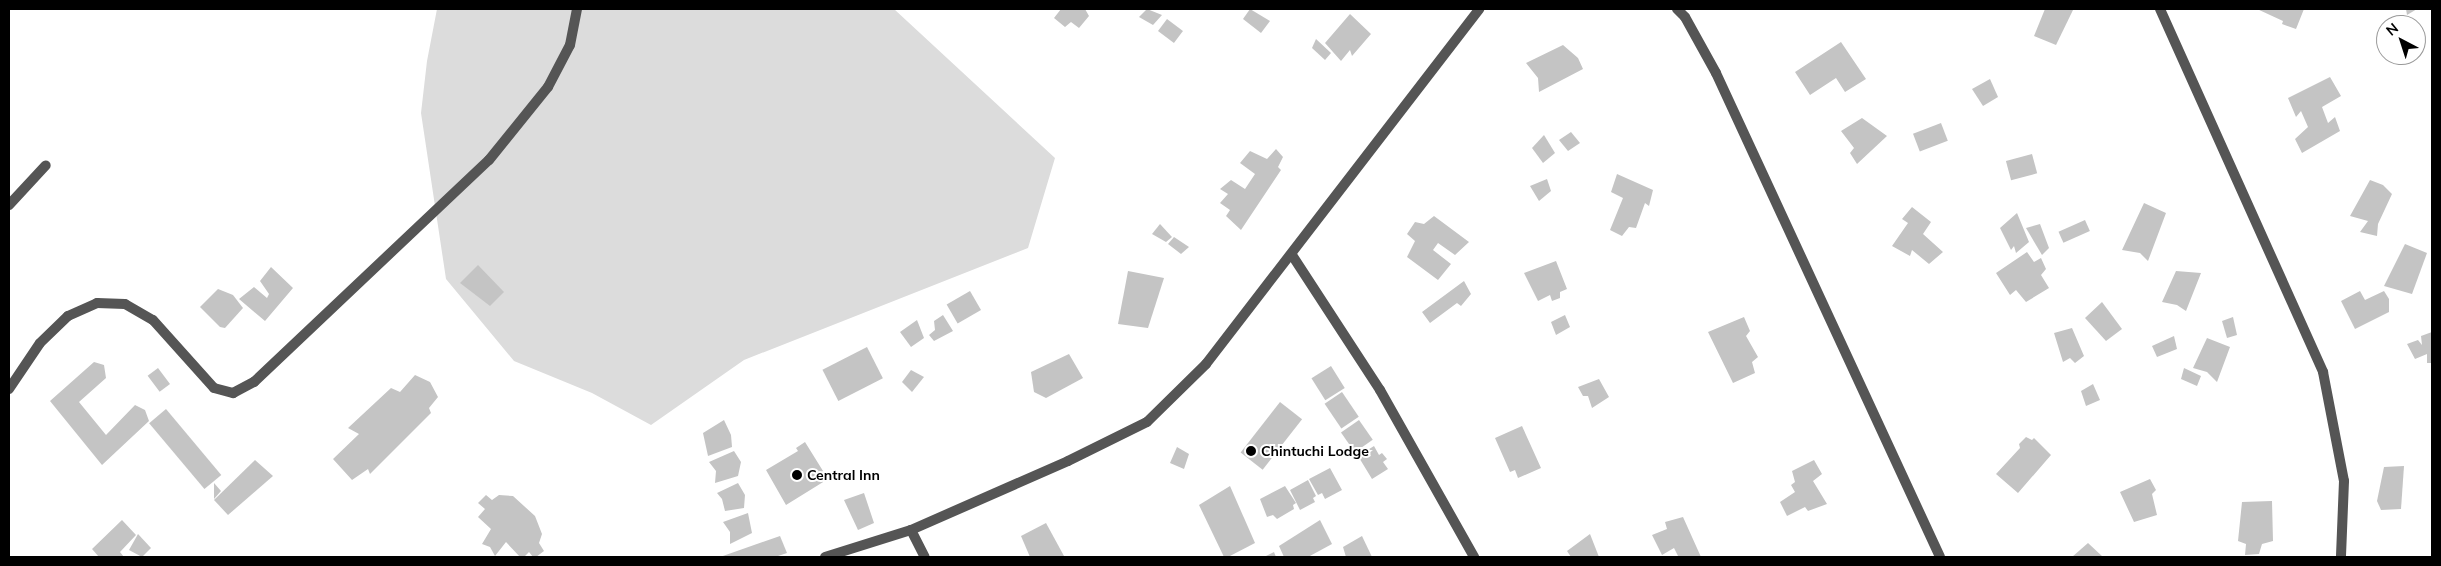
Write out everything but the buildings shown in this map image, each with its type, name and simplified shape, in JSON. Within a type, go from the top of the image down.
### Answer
[{"type":"street","points":[[9,389],[40,343],[68,316],[97,303],[125,304],[153,320],[214,388],[233,393],[254,382],[489,160],[548,87],[570,45],[576,9]]},
{"type":"street","points":[[825,557],[911,530],[1108,444],[1148,422],[1206,364],[1292,255],[1479,9]]},
{"type":"street","points":[[1677,9],[1684,17],[1716,73],[1940,557]]},
{"type":"street","points":[[2160,9],[2323,372],[2344,481],[2340,557]]},
{"type":"street","points":[[9,205],[46,165]]},
{"type":"street","points":[[1292,255],[1380,390],[1474,557]]},
{"type":"street","points":[[911,530],[926,557]]},
{"type":"shaded area","points":[[437,9],[894,9],[1055,158],[1028,248],[744,360],[651,425],[592,393],[514,361],[446,279],[421,113],[427,61]]},
{"type":"place","name":"Chintuchi Lodge","points":[[1251,451]]},
{"type":"place","name":"Central Inn","points":[[797,475]]}]
